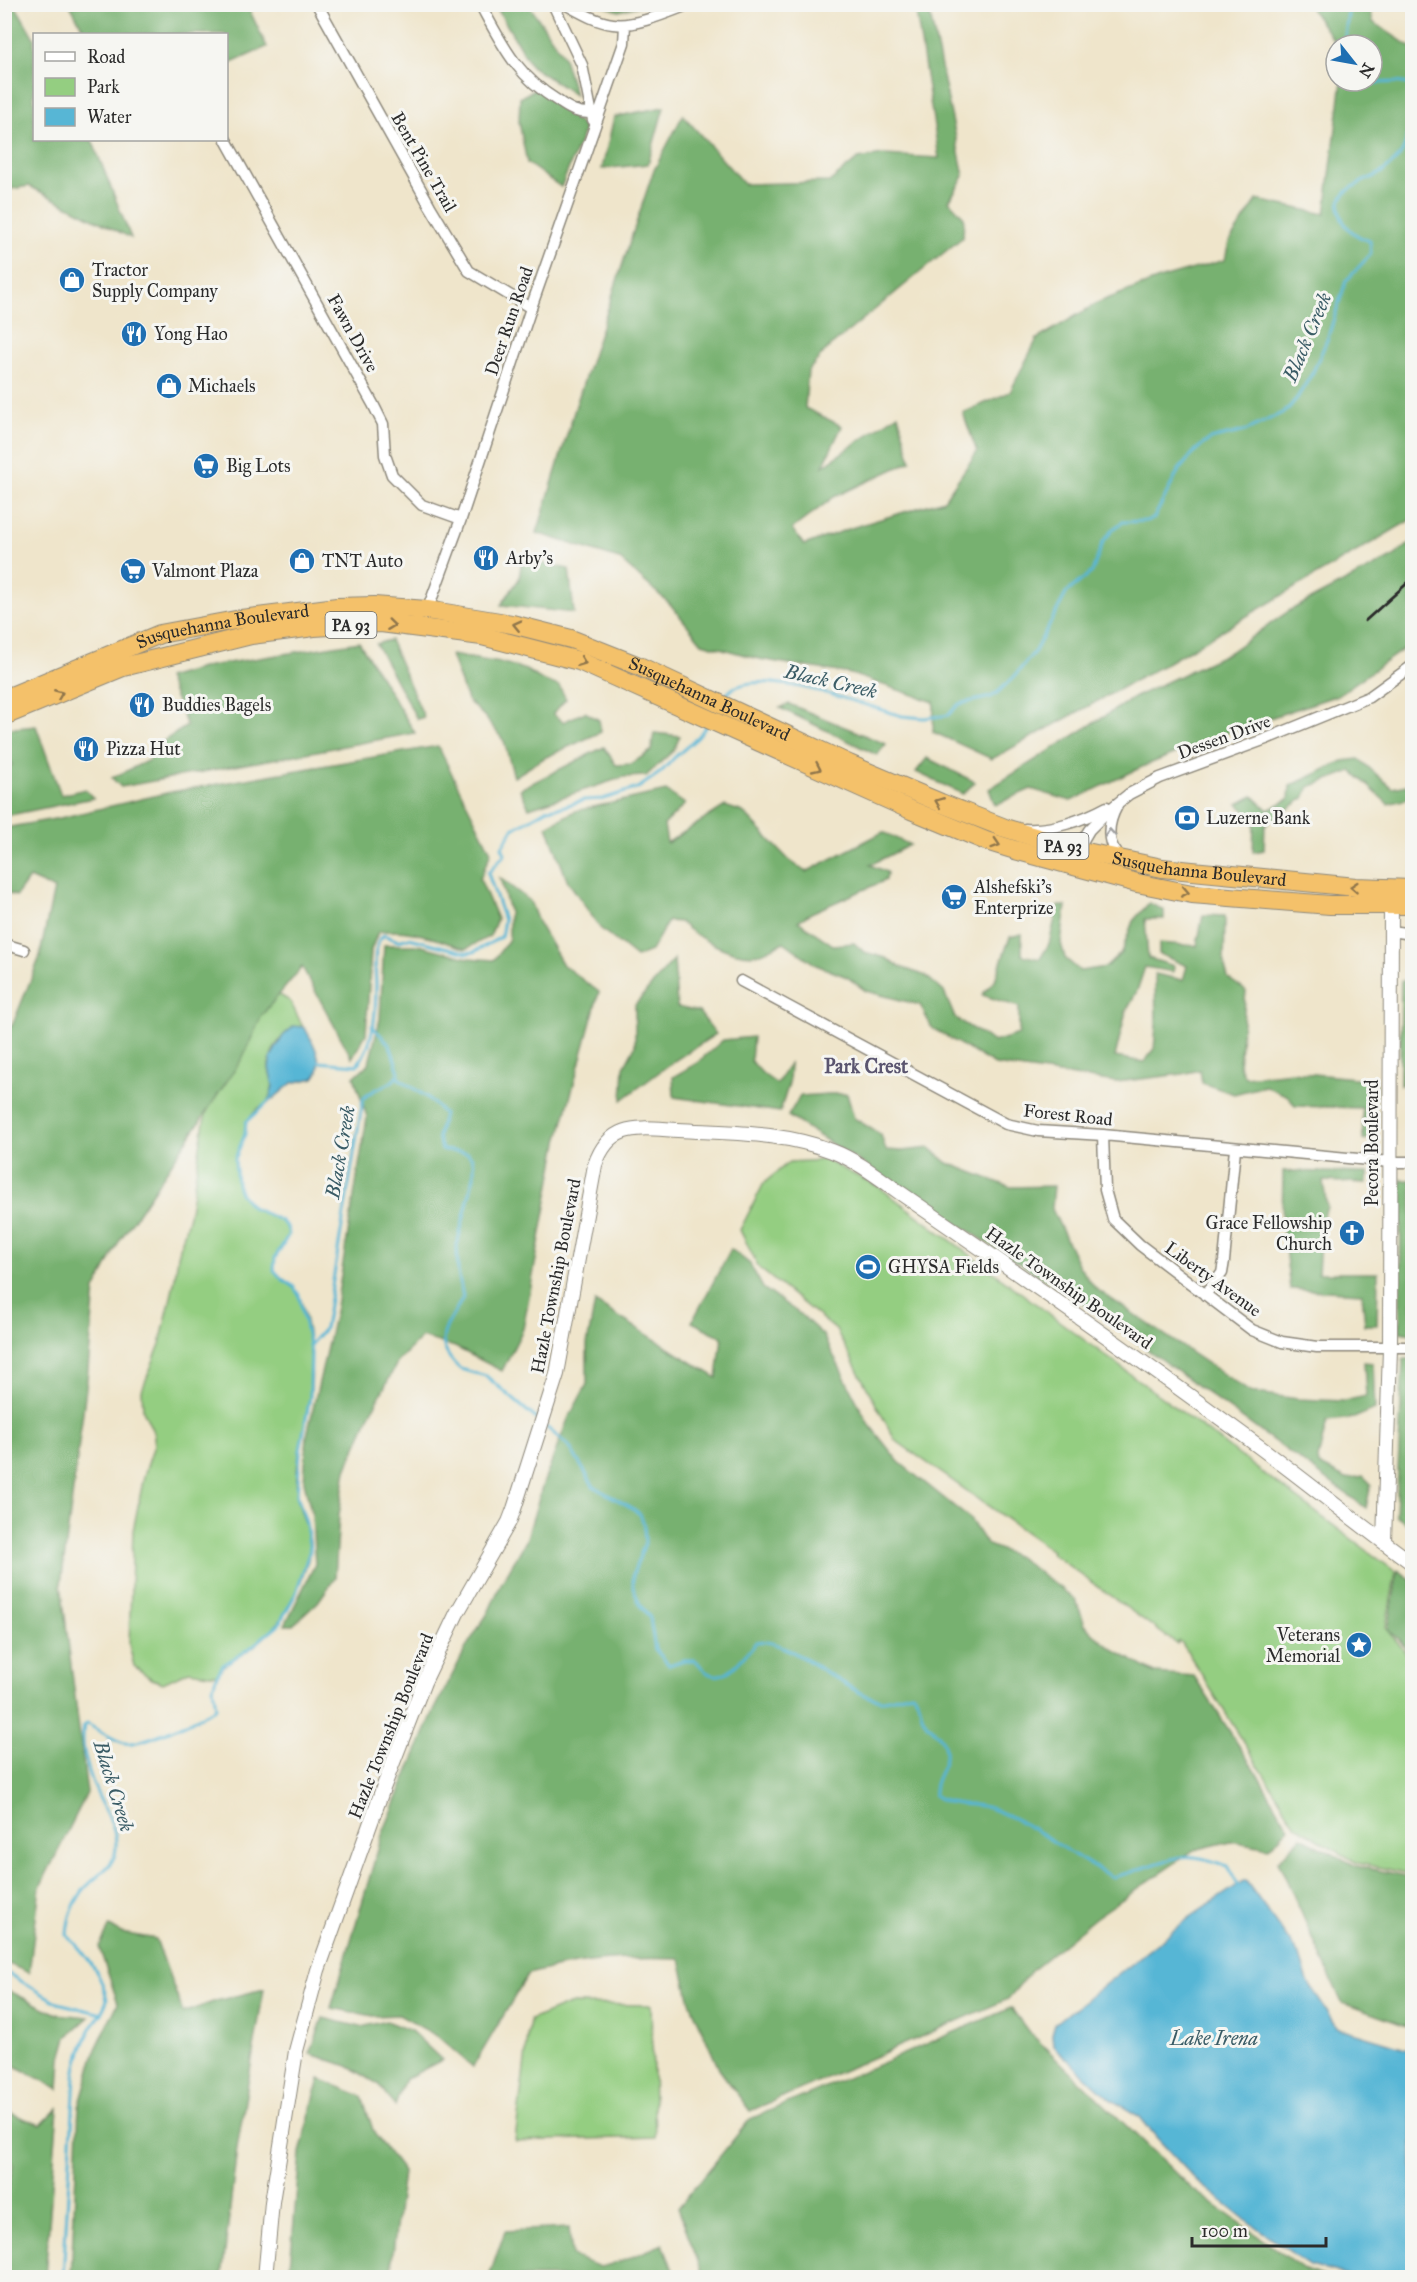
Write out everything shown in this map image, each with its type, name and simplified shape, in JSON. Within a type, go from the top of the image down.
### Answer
[{"type":"highway","name":"Susquehanna Boulevard","points":[[4,699],[160,634],[241,619],[337,608],[374,606],[427,610],[512,624],[571,639],[639,666],[709,699],[731,719],[951,827],[1015,850],[1128,862],[1162,868],[1335,885],[1391,897],[1413,905]]},
{"type":"highway","name":"Susquehanna Boulevard","points":[[4,716],[123,667],[251,635],[314,627],[381,624],[482,636],[579,661],[696,712],[731,719],[849,764],[1137,883],[1192,894],[1330,905],[1391,897],[1413,889]]},
{"type":"street","name":"Bent Pine Trail","points":[[317,4],[469,272],[531,308]]},
{"type":"street","points":[[480,4],[504,46],[528,80],[573,110],[584,114],[592,113]]},
{"type":"street","points":[[553,4],[582,65],[595,126]]},
{"type":"street","points":[[565,4],[604,22],[626,24],[690,4]]},
{"type":"street","name":"Deer Run Road","points":[[423,629],[427,610],[461,519],[531,308],[624,43],[626,24]]},
{"type":"street","name":"Fawn Drive","points":[[227,141],[383,424],[385,455],[392,475],[422,505],[461,519]]},
{"type":"street","name":"Dessen Drive","points":[[1074,858],[1089,830],[1120,800],[1160,778],[1266,739],[1369,697],[1413,666]]},
{"type":"street","points":[[1005,828],[1033,830],[1062,825],[1092,815],[1120,800]]},
{"type":"street","points":[[1120,800],[1109,824],[1110,840],[1115,853],[1128,862]]},
{"type":"street","name":"Pecora Boulevard","points":[[1384,1542],[1390,1348],[1391,897]]},
{"type":"street","points":[[1391,932],[1413,934]]},
{"type":"street","points":[[4,944],[24,951]]},
{"type":"street","name":"Forest Road","points":[[741,981],[1006,1124],[1038,1131],[1390,1162],[1413,1162]]},
{"type":"street","name":"Hazle Township Boulevard","points":[[265,2277],[272,2202],[283,2126],[296,2051],[318,1970],[424,1682],[457,1613],[509,1522],[514,1509],[556,1374],[595,1165],[604,1144],[611,1136],[624,1131],[650,1128],[762,1135],[799,1142],[844,1156],[1081,1318],[1262,1448],[1413,1563]]},
{"type":"street","name":"Liberty Avenue","points":[[1103,1135],[1105,1190],[1113,1219],[1140,1245],[1252,1330],[1282,1342],[1317,1347],[1413,1347]]},
{"type":"street","points":[[1205,1295],[1222,1273],[1234,1149]]},
{"type":"green space","points":[[601,4],[642,5],[619,11]]},
{"type":"green space","points":[[4,5],[15,5],[33,36],[33,141],[92,141],[131,238],[29,186],[5,190]]},
{"type":"green space","points":[[70,5],[247,5],[267,47],[228,65],[228,33],[85,33]]},
{"type":"green space","points":[[495,5],[529,5],[563,55],[575,95],[531,66]]},
{"type":"green space","points":[[915,5],[928,5],[964,176],[949,201],[964,217],[963,237],[827,349],[808,371],[805,408],[842,426],[823,466],[898,414],[911,461],[834,497],[792,529],[804,545],[851,528],[944,500],[977,452],[963,413],[1010,392],[1037,339],[1099,302],[1162,278],[1225,260],[1229,242],[1257,200],[1325,214],[1340,93],[1384,93],[1384,33],[1328,33],[1308,5],[1369,5],[1373,22],[1412,48],[1412,519],[1167,663],[992,759],[933,732],[934,702],[851,674],[759,659],[702,643],[670,604],[619,559],[537,533],[577,402],[653,172],[683,115],[744,184],[829,182],[858,159],[883,155],[939,158]]},
{"type":"green space","points":[[541,85],[585,129],[561,187],[527,163],[519,122],[520,98]]},
{"type":"green space","points":[[664,107],[648,164],[602,169],[614,117]]},
{"type":"green space","points":[[1412,542],[1412,643],[1338,695],[1234,730],[1144,766],[1071,801],[1031,789],[995,805],[989,789],[1135,697],[1230,652],[1289,611],[1394,556]]},
{"type":"green space","points":[[522,559],[569,569],[574,613],[501,605],[519,579]]},
{"type":"green space","points":[[390,640],[424,717],[417,719],[376,644]]},
{"type":"green space","points":[[359,642],[415,733],[121,787],[112,778],[151,759],[148,751],[187,726],[167,678],[209,666]]},
{"type":"green space","points":[[451,655],[507,664],[526,670],[542,680],[559,686],[566,699],[553,714],[563,722],[585,712],[599,720],[601,732],[544,758],[514,777],[504,741],[485,717],[467,700]]},
{"type":"green space","points":[[789,704],[886,744],[877,755],[780,708]]},
{"type":"green space","points":[[36,726],[61,795],[85,789],[93,798],[5,816],[5,769],[12,765],[5,750],[5,729]]},
{"type":"green space","points":[[654,733],[680,736],[674,750],[646,776],[624,777],[529,808],[520,789],[604,747],[616,765],[631,764],[651,751]]},
{"type":"green space","points":[[438,746],[491,852],[480,879],[497,919],[490,936],[466,949],[412,933],[378,932],[371,950],[366,1034],[352,1058],[302,967],[262,1015],[242,1059],[120,1240],[95,1290],[87,1380],[61,1584],[87,1793],[40,1887],[29,1973],[4,1962],[4,1025],[12,1026],[39,959],[54,889],[29,878],[16,896],[5,892],[5,828],[60,818],[171,792]]},
{"type":"green space","points":[[927,758],[975,782],[963,794],[916,772]]},
{"type":"green space","points":[[1359,759],[1392,788],[1412,784],[1412,798],[1388,804],[1352,771],[1309,787],[1304,798],[1265,825],[1264,850],[1253,852],[1254,820],[1238,804],[1253,796],[1268,810],[1289,799],[1290,786],[1343,761]]},
{"type":"green space","points":[[666,791],[685,804],[664,825],[667,843],[725,806],[743,812],[789,860],[806,872],[883,832],[910,845],[870,865],[887,872],[886,880],[798,921],[833,945],[854,943],[864,952],[886,958],[903,968],[926,976],[944,992],[955,1018],[994,1042],[1019,1034],[1019,1007],[982,995],[995,980],[1010,937],[1022,934],[1022,955],[1040,959],[1049,944],[1058,906],[1066,906],[1061,943],[1065,958],[1080,971],[1106,967],[1121,953],[1133,921],[1149,903],[1164,910],[1164,919],[1145,919],[1148,958],[1174,966],[1173,972],[1145,967],[1137,991],[1126,1011],[1115,1057],[1144,1062],[1154,1050],[1155,974],[1183,980],[1187,966],[1159,954],[1159,943],[1197,946],[1203,915],[1225,916],[1224,963],[1228,978],[1246,991],[1239,1065],[1245,1077],[1292,1072],[1376,1080],[1375,1137],[1363,1140],[1362,1108],[1295,1106],[1288,1096],[1265,1086],[1234,1094],[1202,1083],[1200,1070],[1116,1082],[995,1065],[932,1028],[920,1005],[866,991],[847,977],[816,965],[784,942],[758,954],[749,955],[716,946],[680,922],[668,921],[651,951],[636,957],[600,928],[567,880],[547,826],[575,811]]},
{"type":"green space","points":[[500,878],[530,901],[538,922],[563,965],[599,992],[558,1142],[523,1329],[502,1371],[455,1347],[422,1337],[398,1361],[367,1421],[346,1470],[339,1515],[335,1578],[318,1602],[293,1625],[285,1625],[315,1564],[312,1515],[304,1482],[307,1435],[335,1312],[367,1117],[354,1077],[369,1063],[380,1019],[384,945],[418,945],[468,958],[494,960],[509,939],[509,911]]},
{"type":"green space","points":[[674,959],[677,1007],[699,1012],[716,1034],[674,1061],[622,1100],[624,1067],[635,1046],[635,1005]]},
{"type":"green space","points":[[1412,980],[1412,1082],[1400,1085],[1401,981]]},
{"type":"green space","points":[[278,994],[290,1001],[303,1027],[297,1027],[285,1034],[276,1045],[270,1058],[269,1067],[273,1086],[268,1103],[258,1108],[246,1122],[245,1134],[235,1159],[240,1193],[253,1208],[280,1220],[287,1227],[289,1234],[275,1258],[274,1269],[297,1291],[306,1318],[311,1361],[311,1388],[298,1458],[296,1482],[298,1501],[309,1536],[310,1551],[291,1603],[278,1623],[262,1640],[227,1663],[217,1675],[189,1671],[163,1683],[152,1679],[134,1666],[129,1645],[133,1531],[144,1476],[154,1445],[154,1434],[143,1410],[142,1390],[160,1344],[178,1256],[190,1211],[204,1121],[211,1099],[226,1061]]},
{"type":"green space","points":[[753,1037],[751,1061],[777,1084],[790,1062],[789,1083],[780,1112],[674,1097],[673,1077],[697,1063],[723,1040]]},
{"type":"green space","points":[[847,1094],[854,1118],[881,1135],[886,1150],[930,1148],[948,1163],[1010,1187],[1054,1186],[1052,1209],[1079,1266],[1095,1288],[1250,1392],[1298,1399],[1344,1401],[1366,1396],[1364,1362],[1373,1363],[1375,1409],[1354,1418],[1327,1421],[1318,1459],[1319,1465],[1346,1479],[1363,1476],[1371,1484],[1366,1508],[1090,1308],[788,1116],[800,1096]]},
{"type":"green space","points":[[825,1160],[879,1187],[1396,1572],[1386,1627],[1412,1661],[1412,1874],[1357,1863],[1296,1826],[1182,1643],[1179,1641],[1177,1644],[1051,1553],[1052,1551],[895,1440],[836,1330],[759,1268],[740,1230],[764,1183],[789,1162]]},
{"type":"green space","points":[[1283,1171],[1369,1173],[1366,1183],[1323,1181],[1327,1207],[1321,1225],[1318,1273],[1378,1273],[1377,1325],[1365,1325],[1362,1293],[1290,1289],[1282,1224]]},
{"type":"green space","points":[[1401,1180],[1412,1180],[1412,1334],[1400,1332]]},
{"type":"green space","points":[[731,1249],[750,1264],[763,1288],[800,1314],[823,1335],[868,1423],[899,1462],[970,1519],[986,1544],[1018,1557],[1076,1600],[1085,1625],[1104,1643],[1119,1653],[1155,1673],[1194,1676],[1289,1828],[1269,1848],[1231,1841],[1194,1850],[1095,1918],[1032,1970],[1008,1999],[750,2111],[719,2069],[690,2002],[680,1959],[603,1960],[528,1974],[473,2067],[437,2036],[399,2015],[373,2016],[331,2008],[382,1835],[433,1713],[468,1644],[488,1613],[501,1584],[526,1541],[543,1484],[568,1419],[587,1384],[587,1344],[595,1302],[717,1378],[722,1337],[692,1322]]},
{"type":"green space","points":[[1403,1359],[1412,1359],[1412,1528],[1396,1516]]},
{"type":"green space","points":[[1398,1570],[1412,1580],[1412,1657],[1399,1639],[1388,1630]]},
{"type":"green space","points":[[1301,1837],[1356,1866],[1412,1877],[1412,2028],[1342,2003],[1278,1861]]},
{"type":"green space","points":[[110,1926],[121,1933],[156,1939],[183,2013],[216,2001],[264,1989],[237,2148],[222,2277],[71,2277],[79,2106],[96,2049],[118,2003],[99,1947]]},
{"type":"green space","points":[[5,1989],[57,2014],[89,2017],[67,2037],[61,2058],[59,2089],[5,2061]]},
{"type":"green space","points":[[569,2004],[651,2005],[655,2137],[515,2141],[530,2020]]},
{"type":"green space","points":[[1011,2008],[1028,2031],[1191,2188],[1305,2270],[1326,2277],[704,2277],[678,2208],[750,2119]]},
{"type":"green space","points":[[323,2018],[361,2027],[386,2021],[411,2031],[442,2060],[405,2079],[395,2106],[378,2084],[348,2066],[310,2054]]},
{"type":"green space","points":[[319,2079],[362,2096],[374,2133],[403,2172],[390,2277],[289,2277],[300,2153]]},
{"type":"green space","points":[[58,2108],[45,2277],[5,2277],[5,2197],[13,2165],[5,2148],[5,2111],[41,2125]]},
{"type":"green space","points":[[569,2228],[572,2256],[600,2267],[620,2262],[663,2244],[676,2277],[489,2277],[505,2231]]},
{"type":"water","points":[[294,1026],[303,1027],[306,1030],[318,1054],[317,1073],[314,1078],[292,1083],[268,1103],[273,1086],[269,1068],[271,1057],[283,1036]]},
{"type":"water","name":"Lake Irena","points":[[1245,1880],[1300,1956],[1308,1982],[1336,2027],[1412,2050],[1412,2277],[1352,2277],[1310,2266],[1242,2217],[1195,2179],[1140,2117],[1110,2099],[1053,2046],[1052,2034],[1055,2024],[1189,1918]]},
{"type":"waterway","name":"Black Creek","points":[[1345,33],[1349,4]]},
{"type":"waterway","name":"Black Creek","points":[[1384,82],[1398,82],[1412,86]]},
{"type":"waterway","name":"Black Creek","points":[[723,699],[730,690],[736,687],[752,683],[772,683],[818,691],[902,716],[924,718],[948,715],[959,704],[991,697],[998,692],[1014,677],[1035,651],[1067,592],[1092,572],[1103,542],[1113,529],[1123,522],[1146,521],[1154,518],[1179,470],[1196,450],[1210,439],[1245,431],[1286,411],[1297,398],[1313,372],[1327,340],[1346,281],[1371,254],[1370,241],[1353,233],[1344,223],[1339,210],[1340,202],[1343,195],[1355,185],[1377,175],[1399,157],[1407,141],[1412,113]]},
{"type":"waterway","name":"Black Creek","points":[[318,1062],[357,1065],[363,1057],[371,1037],[375,1015],[376,950],[379,940],[384,935],[398,941],[409,938],[467,953],[474,952],[501,937],[504,920],[488,873],[505,854],[502,847],[513,829],[548,809],[584,800],[603,799],[638,788],[661,772],[698,737],[707,725]]},
{"type":"waterway","name":"Black Creek","points":[[309,1346],[325,1328],[363,1099],[388,1084],[399,1072],[390,1045],[372,1026]]},
{"type":"waterway","points":[[397,1077],[428,1098],[444,1114],[438,1137],[442,1150],[467,1153],[474,1164],[474,1176],[457,1245],[458,1272],[463,1297],[444,1333],[445,1350],[460,1369],[486,1376],[539,1421]]},
{"type":"waterway","name":"Black Creek","points":[[63,2278],[75,2076],[86,2039],[107,2000],[97,1973],[67,1935],[71,1913],[79,1897],[87,1886],[109,1866],[113,1860],[116,1845],[112,1825],[88,1769],[83,1742],[84,1726],[87,1724],[121,1742],[133,1743],[169,1731],[213,1710],[216,1707],[213,1687],[223,1665],[249,1649],[279,1624],[296,1593],[310,1550],[306,1523],[297,1495],[300,1451],[310,1397],[311,1353],[299,1295],[293,1286],[274,1270],[275,1258],[289,1234],[287,1227],[280,1220],[253,1208],[240,1193],[237,1184],[235,1159],[245,1134],[246,1122],[270,1100]]},
{"type":"waterway","points":[[546,1427],[569,1446],[594,1487],[640,1514],[644,1525],[645,1543],[633,1574],[633,1587],[640,1605],[650,1618],[655,1649],[669,1665],[684,1660],[695,1660],[708,1673],[722,1674],[735,1666],[756,1642],[768,1642],[799,1655],[850,1687],[880,1700],[912,1693],[919,1702],[925,1721],[940,1737],[945,1748],[944,1763],[936,1781],[934,1795],[948,1802],[977,1805],[1008,1816],[1113,1877],[1172,1859],[1193,1857],[1227,1866],[1239,1887]]},
{"type":"waterway","points":[[4,1971],[58,2003],[102,2014]]},
{"type":"railway","points":[[1365,621],[1412,579]]},
{"type":"place","name":"Tractor Supply Company","points":[[72,280]]},
{"type":"place","name":"Yong Hao","points":[[134,334]]},
{"type":"place","name":"Michaels","points":[[169,386]]},
{"type":"place","name":"Big Lots","points":[[206,466]]},
{"type":"place","name":"Arby's","points":[[486,558]]},
{"type":"place","name":"TNT Auto","points":[[302,561]]},
{"type":"place","name":"Valmont Plaza","points":[[133,571]]},
{"type":"place","name":"Buddies Bagels","points":[[142,705]]},
{"type":"place","name":"Pizza Hut","points":[[86,749]]},
{"type":"place","name":"Luzerne Bank","points":[[1187,818]]},
{"type":"place","name":"Alshefski's Enterprize","points":[[954,897]]},
{"type":"place","name":"Grace Fellowship Church","points":[[1352,1233]]},
{"type":"place","name":"GHYSA Fields","points":[[868,1267]]},
{"type":"place","name":"Veterans Memorial","points":[[1359,1645]]},
{"type":"district","name":"Park Crest","points":[[866,1066]]}]
